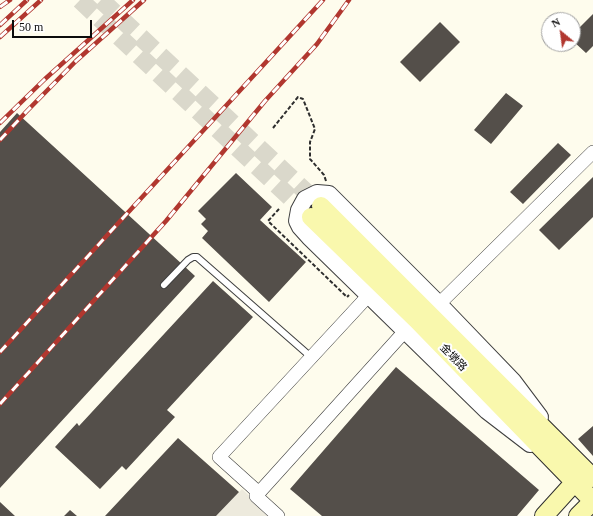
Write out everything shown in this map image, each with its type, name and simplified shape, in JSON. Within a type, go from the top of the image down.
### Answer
[{"type":"main road","name":"金墩路","points":[[320,206],[560,444],[584,477],[593,501]]},
{"type":"main road","name":"金墩路","points":[[320,206],[416,319],[552,460],[584,477]]},
{"type":"main road","points":[[544,516],[584,477]]},
{"type":"main road","points":[[578,516],[593,501]]},
{"type":"street","points":[[439,304],[593,152]]},
{"type":"street","points":[[552,460],[487,411],[309,237],[297,221],[299,210],[306,199],[317,193],[320,206],[439,304],[513,381],[560,444]]},
{"type":"street","points":[[259,493],[219,457],[311,357],[363,290]]},
{"type":"street","points":[[278,516],[256,496],[405,331]]},
{"type":"lane","points":[[164,285],[188,260],[193,257],[197,258],[311,357]]},
{"type":"path","points":[[273,128],[298,97],[303,99],[315,129],[310,142],[310,159],[324,175],[320,206]]},
{"type":"path","points":[[279,209],[268,221],[296,249],[347,297],[363,290]]},
{"type":"shaded area","points":[[242,489],[272,516],[216,516]]},
{"type":"building","points":[[593,14],[593,46],[586,53],[581,48],[581,26]]},
{"type":"building","points":[[440,22],[460,42],[420,82],[400,62]]},
{"type":"building","points":[[506,93],[523,106],[491,144],[474,130]]},
{"type":"building","points":[[17,113],[195,276],[0,488],[0,132]]},
{"type":"building","points":[[558,143],[571,155],[523,204],[510,192]]},
{"type":"building","points":[[236,173],[272,207],[260,220],[306,262],[269,302],[202,238],[208,231],[201,224],[206,219],[198,211]]},
{"type":"building","points":[[593,177],[593,217],[559,250],[539,230]]},
{"type":"building","points":[[213,281],[253,317],[167,410],[175,417],[126,470],[122,466],[100,489],[55,447],[77,423],[79,426]]},
{"type":"building","points":[[396,367],[539,490],[517,516],[322,516],[290,489]]},
{"type":"building","points":[[593,426],[593,456],[578,439]]},
{"type":"building","points":[[178,438],[239,492],[216,516],[105,516]]},
{"type":"building","points":[[0,502],[15,516],[0,516]]},
{"type":"building","points":[[70,510],[77,516],[64,516]]},
{"type":"tunnel","points":[[80,0],[311,217]]},
{"type":"tunnel","points":[[101,0],[321,206]]},
{"type":"railway","points":[[0,7],[10,0]]},
{"type":"railway","points":[[0,25],[27,0]]},
{"type":"railway","points":[[0,37],[41,0]]},
{"type":"railway","points":[[0,123],[45,79],[133,0]]},
{"type":"railway","points":[[0,140],[76,61],[144,0]]},
{"type":"railway","points":[[0,352],[323,0]]},
{"type":"railway","points":[[0,404],[166,221],[265,101],[317,44],[349,0]]}]
